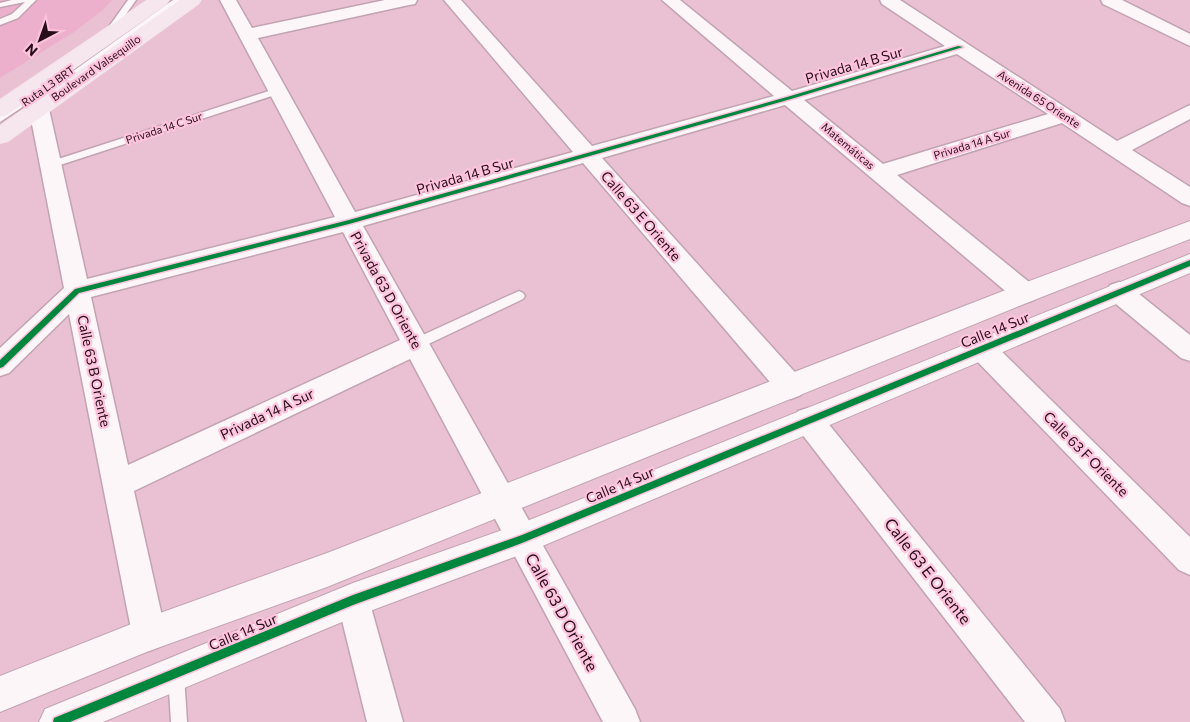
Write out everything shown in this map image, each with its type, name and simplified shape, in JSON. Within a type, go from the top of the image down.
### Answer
[{"type":"main road","points":[[134,8],[151,0]]},
{"type":"main road","name":"Boulevard Valsequillo","points":[[0,110],[107,35],[134,8],[160,0]]},
{"type":"main road","name":"Boulevard Valsequillo","points":[[0,136],[49,99],[192,0]]},
{"type":"main road","name":"Calle 14 Sur","points":[[0,694],[149,634],[327,570],[502,502],[1025,293],[1190,230]]},
{"type":"main road","name":"Calle 14 Sur","points":[[58,722],[353,600],[522,539],[1190,263]]},
{"type":"street","name":"Privada 63 D Oriente","points":[[228,0],[502,502]]},
{"type":"street","points":[[248,35],[409,0]]},
{"type":"street","name":"Calle 63 E Oriente","points":[[452,0],[790,387]]},
{"type":"street","name":"Matemáticas","points":[[670,0],[1025,293]]},
{"type":"street","name":"Avenida 65 Oriente","points":[[888,0],[1190,198]]},
{"type":"street","points":[[1109,0],[1190,41]]},
{"type":"street","name":"Privada 14 B Sur","points":[[0,365],[77,291],[349,222],[789,98],[960,47]]},
{"type":"street","name":"Calle 63 B Oriente","points":[[49,99],[50,165],[149,634]]},
{"type":"street","points":[[1116,150],[1190,111]]},
{"type":"street","name":"Privada 14 A Sur","points":[[879,173],[1064,116]]},
{"type":"street","points":[[1119,292],[1190,350]]},
{"type":"street","name":"Privada 14 A Sur","points":[[118,484],[416,344]]},
{"type":"street","name":"Calle 63 F Oriente","points":[[982,348],[1190,559]]},
{"type":"street","name":"Calle 63 E Oriente","points":[[808,420],[1047,722]]},
{"type":"street","name":"Calle 63 D Oriente","points":[[502,502],[622,722]]},
{"type":"street","points":[[353,600],[385,722]]},
{"type":"lane","points":[[0,5],[24,0]]},
{"type":"lane","points":[[0,22],[14,16],[32,0]]},
{"type":"lane","name":"Ruta L3 BRT","points":[[0,119],[170,0]]},
{"type":"lane","points":[[0,127],[49,99],[178,0]]},
{"type":"lane","name":"Privada 14 C Sur","points":[[50,165],[278,91]]},
{"type":"lane","points":[[416,344],[519,296]]},
{"type":"lane","points":[[176,674],[179,722]]},
{"type":"shaded area","points":[[0,0],[112,0],[104,9],[74,32],[0,78]]},
{"type":"cycle path","points":[[0,365],[77,291],[349,222],[789,98],[960,47]]},
{"type":"cycle path","points":[[58,722],[353,600],[522,539],[1190,263]]}]
